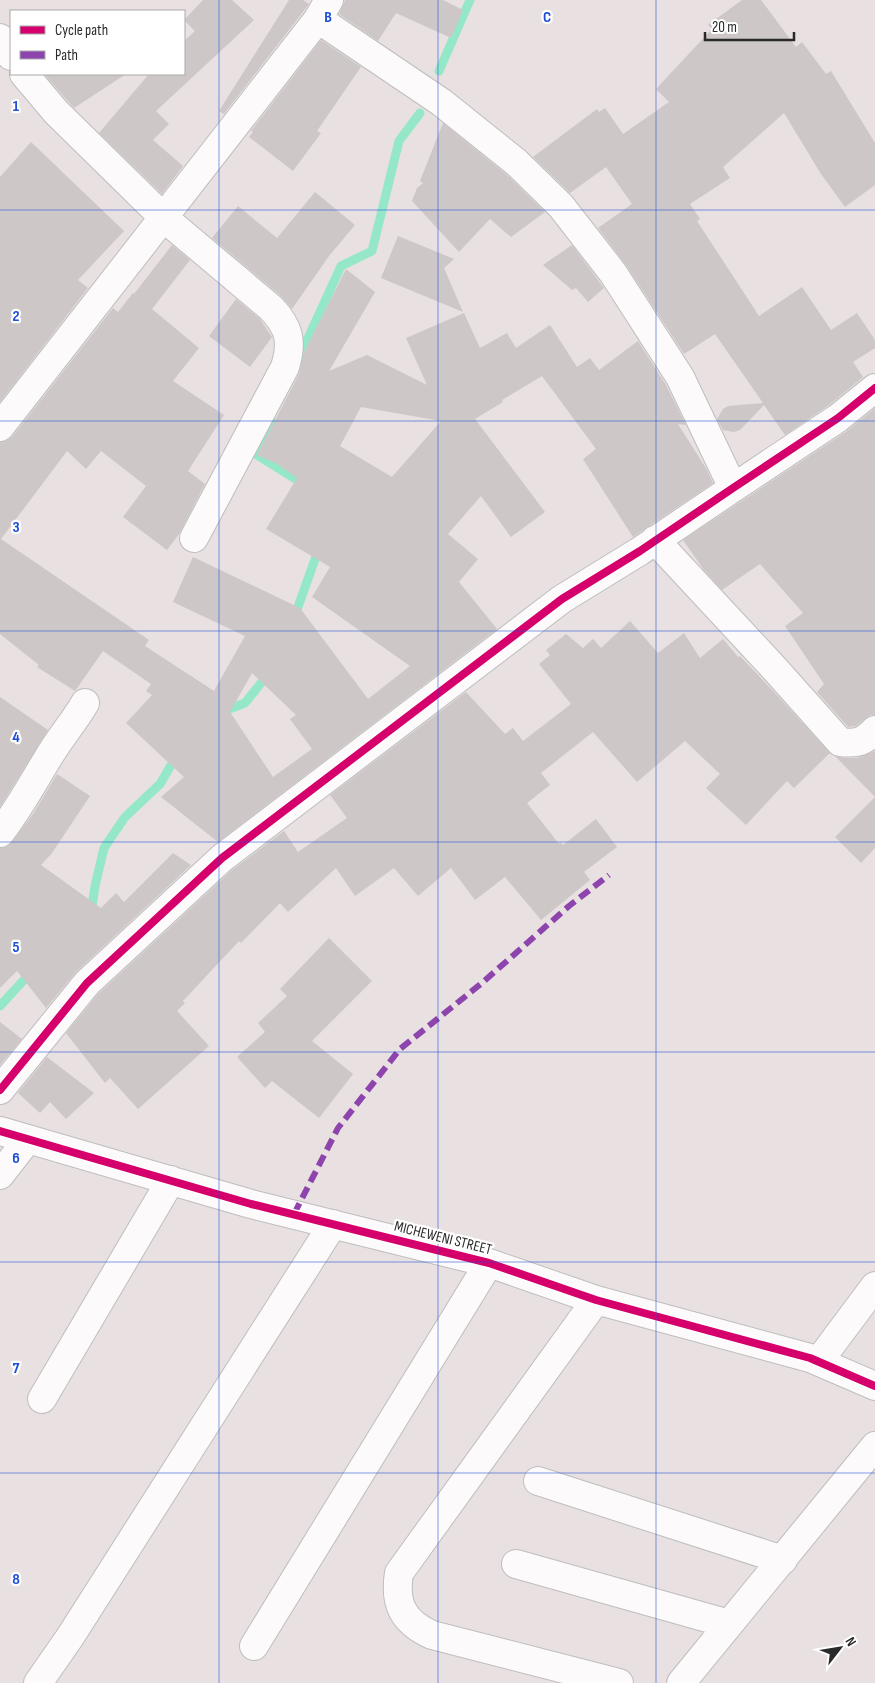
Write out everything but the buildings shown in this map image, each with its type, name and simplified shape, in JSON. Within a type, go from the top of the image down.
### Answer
[{"type":"street","points":[[0,427],[164,218],[323,9],[516,162],[561,206],[613,273],[680,377],[733,488]]},
{"type":"street","points":[[0,38],[10,54]]},
{"type":"street","points":[[25,75],[56,112],[164,218],[282,319],[288,332],[289,355],[285,367],[194,538]]},
{"type":"street","points":[[0,1090],[87,984],[222,858],[562,598],[655,540],[838,418],[875,388]]},
{"type":"street","points":[[655,540],[840,742],[855,744],[868,737],[875,730]]},
{"type":"street","points":[[0,834],[18,811],[49,756],[78,716],[85,703]]},
{"type":"street","name":"MICHEWENI STREET","points":[[0,1131],[251,1204],[489,1263],[596,1300],[810,1358],[875,1386]]},
{"type":"street","points":[[0,1175],[28,1139]]},
{"type":"street","points":[[42,1399],[171,1180]]},
{"type":"street","points":[[38,1683],[70,1637],[333,1224]]},
{"type":"street","points":[[254,1646],[489,1263]]},
{"type":"street","points":[[819,1361],[875,1286]]},
{"type":"street","points":[[596,1300],[399,1573],[397,1587],[398,1601],[405,1616],[418,1628],[432,1635],[618,1683]]},
{"type":"street","points":[[680,1683],[784,1560],[875,1446]]},
{"type":"street","points":[[538,1481],[784,1560]]},
{"type":"street","points":[[516,1564],[729,1624]]},
{"type":"waterway","points":[[439,71],[470,0]]},
{"type":"waterway","points":[[297,362],[341,266],[372,251],[399,141],[420,113]]},
{"type":"waterway","points":[[271,420],[257,455],[305,485]]},
{"type":"waterway","points":[[294,618],[319,548]]},
{"type":"waterway","points":[[221,712],[245,703],[269,673]]},
{"type":"waterway","points":[[91,913],[104,848],[125,817],[160,784],[177,755]]},
{"type":"waterway","points":[[0,1006],[32,971]]},
{"type":"marked path","points":[[294,1214],[338,1128],[400,1049],[482,983],[569,906],[609,875]]},
{"type":"cycle path","points":[[0,1090],[87,983],[222,858],[562,599],[640,551],[838,418],[875,388]]},
{"type":"cycle path","points":[[0,1131],[251,1204],[489,1263],[596,1300],[810,1358],[875,1386]]}]
